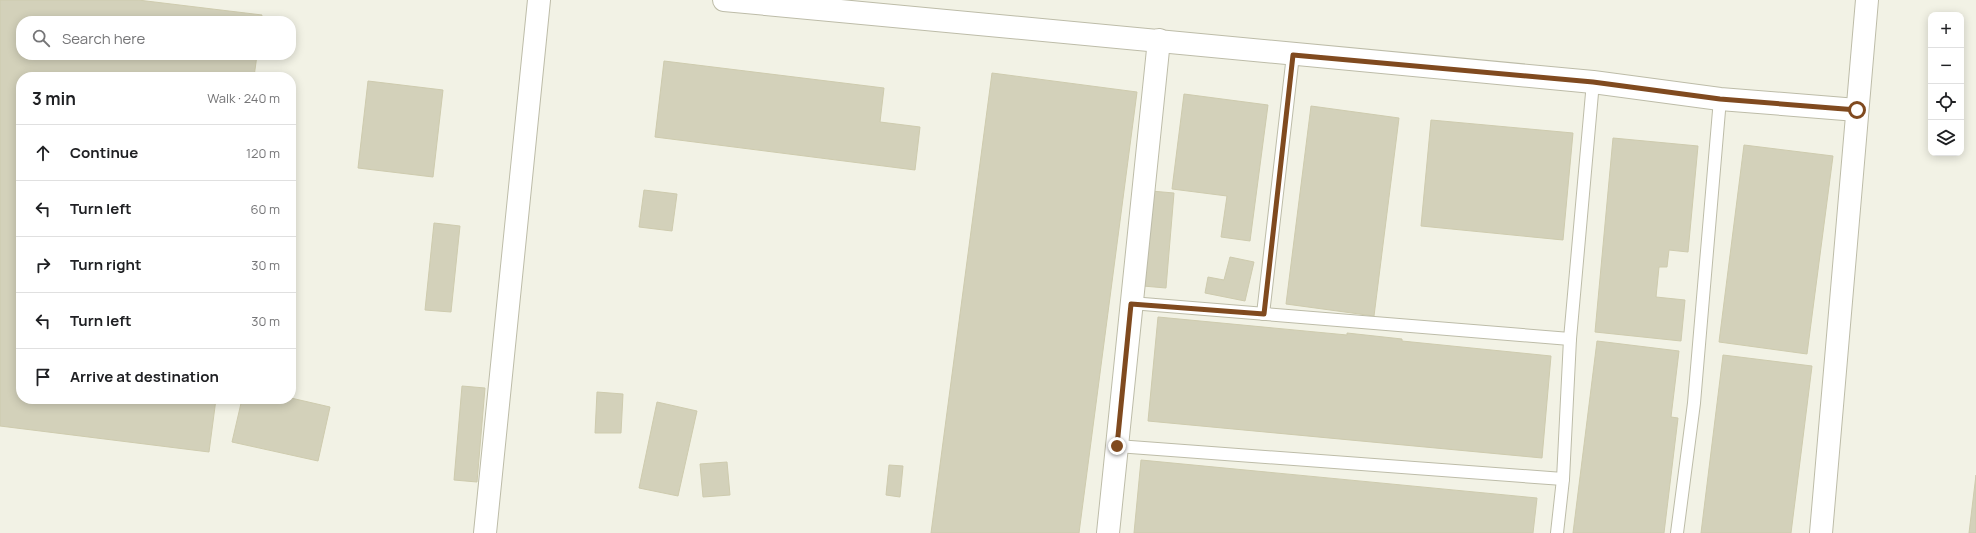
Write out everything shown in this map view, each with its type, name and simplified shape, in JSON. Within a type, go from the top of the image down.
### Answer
[{"type":"street","points":[[485,533],[539,0]]},
{"type":"street","points":[[724,0],[1160,40],[1293,55],[1593,82],[1720,99],[1857,110]]},
{"type":"street","points":[[1821,533],[1867,0]]},
{"type":"street","points":[[1108,533],[1160,40]]},
{"type":"lane","points":[[1264,314],[1293,55]]},
{"type":"lane","points":[[1557,533],[1563,479],[1570,339],[1593,82]]},
{"type":"lane","points":[[1677,533],[1694,403],[1720,99]]},
{"type":"lane","points":[[1131,304],[1570,339]]},
{"type":"lane","points":[[1117,446],[1563,479]]},
{"type":"building","points":[[0,0],[138,0],[262,15],[16,16],[16,60],[256,60],[255,72],[16,72],[16,404],[215,404],[209,452],[0,426]]},
{"type":"building","points":[[664,61],[884,88],[880,122],[920,127],[915,170],[655,137]]},
{"type":"building","points":[[992,73],[1137,92],[1079,533],[931,533]]},
{"type":"building","points":[[368,81],[443,90],[433,177],[358,168]]},
{"type":"building","points":[[1184,94],[1268,105],[1250,241],[1221,237],[1227,196],[1172,189]]},
{"type":"building","points":[[1311,106],[1399,118],[1374,316],[1286,304]]},
{"type":"building","points":[[1431,120],[1573,133],[1563,240],[1421,226]]},
{"type":"building","points":[[1613,138],[1698,146],[1688,252],[1669,250],[1667,267],[1659,267],[1656,297],[1685,300],[1681,341],[1595,332]]},
{"type":"building","points":[[1744,145],[1833,156],[1807,354],[1719,342]]},
{"type":"building","points":[[644,190],[677,194],[672,231],[639,227]]},
{"type":"building","points":[[1151,191],[1174,193],[1166,288],[1143,286]]},
{"type":"building","points":[[434,223],[460,226],[451,312],[425,310]]},
{"type":"building","points":[[1230,257],[1254,262],[1245,301],[1205,293],[1208,277],[1224,280]]},
{"type":"building","points":[[1158,317],[1347,335],[1347,333],[1402,339],[1402,341],[1551,356],[1542,458],[1148,421]]},
{"type":"building","points":[[1597,341],[1679,351],[1671,417],[1678,418],[1664,533],[1573,533]]},
{"type":"building","points":[[1723,355],[1812,366],[1791,533],[1701,533]]},
{"type":"building","points":[[462,386],[485,388],[477,482],[454,480]]},
{"type":"building","points":[[597,392],[623,394],[621,433],[595,433]]},
{"type":"building","points":[[296,399],[330,407],[318,461],[232,442],[241,404],[296,404]]},
{"type":"building","points":[[657,402],[697,411],[678,496],[639,488]]},
{"type":"building","points":[[1141,460],[1537,498],[1533,533],[1134,533]]},
{"type":"building","points":[[727,462],[730,495],[703,497],[700,464]]},
{"type":"building","points":[[889,465],[903,466],[900,497],[886,495]]},
{"type":"building","points":[[1976,475],[1976,533],[1969,533]]},
{"type":"route","points":[[1117,446],[1131,304],[1264,314],[1293,55],[1593,82],[1720,99],[1857,110]]}]
